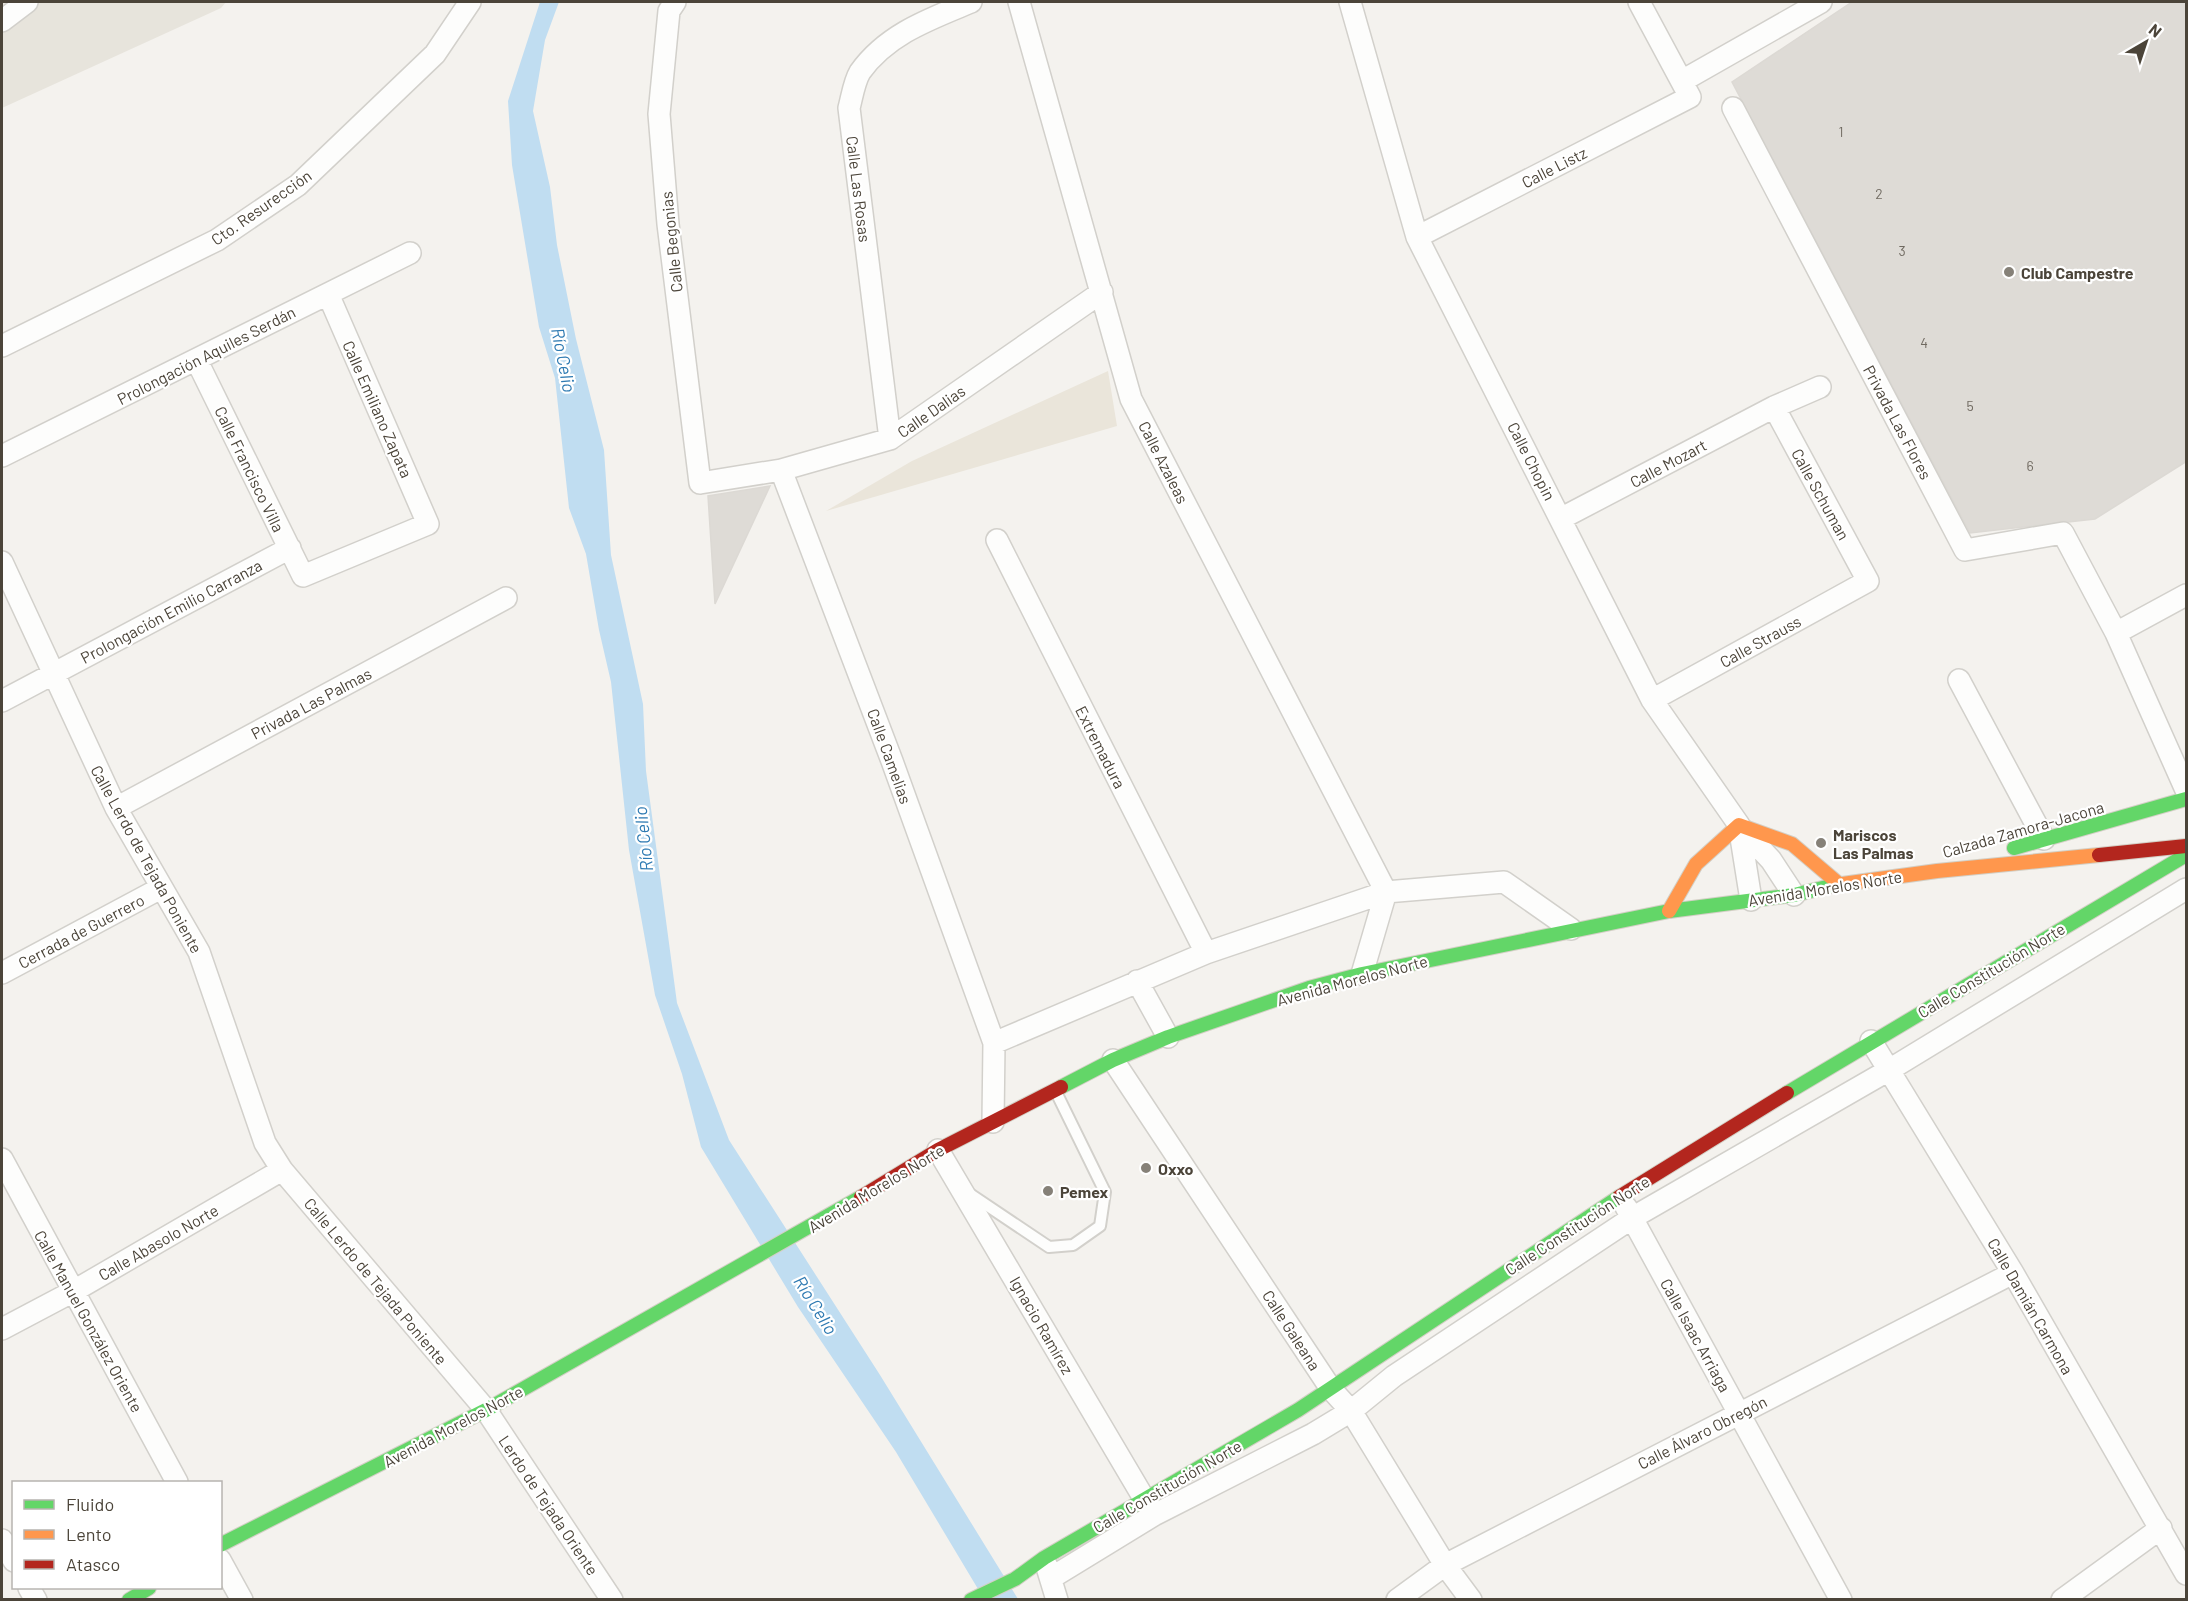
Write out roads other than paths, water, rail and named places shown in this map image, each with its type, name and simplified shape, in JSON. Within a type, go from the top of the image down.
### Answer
[{"type":"main road","name":"Calzada Zamora-Jacona","points":[[1937,871],[2187,799]]},
{"type":"main road","points":[[1669,911],[1696,864],[1739,825],[1792,844],[1839,884]]},
{"type":"main road","name":"Calzada Zamora-Jacona","points":[[1937,871],[2187,846]]},
{"type":"main road","name":"Calle Constitución Norte","points":[[971,1599],[1015,1579],[1044,1558],[1149,1508],[1620,1196],[1871,1041],[2187,855]]},
{"type":"main road","name":"Avenida Morelos Norte","points":[[222,1544],[486,1410],[807,1229],[938,1150],[1113,1060],[1168,1037],[1308,988],[1362,974],[1571,929],[1669,911],[1794,895],[1839,884],[1937,871]]},
{"type":"main road","points":[[129,1599],[146,1589]]},
{"type":"street","points":[[2,21],[27,2]]},
{"type":"street","name":"Cto. Resurección","points":[[2,346],[217,240],[298,185],[435,54],[470,2]]},
{"type":"street","name":"Calle Begonias","points":[[675,2],[669,11],[659,114],[668,224],[700,483]]},
{"type":"street","name":"Calle Las Rosas","points":[[890,439],[849,108],[859,74],[879,51],[902,32],[971,2]]},
{"type":"street","name":"Calle Azaleas","points":[[1019,2],[1131,399],[1386,892]]},
{"type":"street","name":"Calle Chopin","points":[[1350,2],[1417,237],[1562,518],[1652,700],[1739,825],[1751,900]]},
{"type":"street","points":[[1639,2],[1686,89]]},
{"type":"street","name":"Calle Listz","points":[[1417,237],[1686,89],[1821,2]]},
{"type":"street","name":"Privada Las Flores","points":[[1732,108],[1965,550],[2063,533],[2116,633],[2187,790]]},
{"type":"street","name":"Prolongación Aquiles Serdán","points":[[2,456],[410,254]]},
{"type":"street","name":"Calle Dalias","points":[[700,483],[781,470],[890,439],[1102,292]]},
{"type":"street","name":"Calle Emiliano Zapata","points":[[303,576],[428,524],[328,294]]},
{"type":"street","name":"Calle Francisco Villa","points":[[197,361],[303,576]]},
{"type":"street","name":"Calle Mozart","points":[[1562,518],[1774,407],[1820,387]]},
{"type":"street","name":"Calle Schuman","points":[[1774,407],[1868,581]]},
{"type":"street","name":"Calle Camelias","points":[[781,470],[892,761],[994,1043]]},
{"type":"street","name":"Extremadura","points":[[997,540],[1206,953]]},
{"type":"street","name":"Prolongación Emilio Carranza","points":[[2,701],[290,548]]},
{"type":"street","name":"Calle Lerdo de Tejada Poniente","points":[[2,562],[116,808],[199,952],[265,1143],[282,1170],[486,1410]]},
{"type":"street","name":"Calle Strauss","points":[[1652,700],[1868,581]]},
{"type":"street","points":[[2116,633],[2187,595]]},
{"type":"street","name":"Privada Las Palmas","points":[[116,808],[506,598]]},
{"type":"street","points":[[1959,680],[2044,839]]},
{"type":"street","points":[[1739,825],[1771,860],[1794,895]]},
{"type":"street","points":[[993,1122],[994,1043],[1206,953],[1386,892],[1504,882],[1571,929]]},
{"type":"street","name":"Cerrada de Guerrero","points":[[2,973],[161,888]]},
{"type":"street","name":"Calle Constitución Norte","points":[[1050,1578],[1149,1508],[1313,1434],[1351,1410],[1394,1376],[1632,1218],[1889,1070],[2187,889]]},
{"type":"street","points":[[1362,974],[1386,892]]},
{"type":"street","points":[[1137,981],[1168,1037]]},
{"type":"street","name":"Calle Damián Carmona","points":[[1871,1041],[2013,1273],[2187,1574]]},
{"type":"street","name":"Calle Galeana","points":[[1113,1060],[1331,1389],[1351,1410],[1445,1565],[1471,1599]]},
{"type":"street","name":"Ignacio Ramírez","points":[[938,1150],[1149,1508]]},
{"type":"street","name":"Calle Manuel González Oriente","points":[[2,1159],[72,1292],[176,1481]]},
{"type":"street","name":"Calle Abasolo Norte","points":[[2,1329],[72,1292],[282,1170]]},
{"type":"street","name":"Calle Isaac Arriaga","points":[[1620,1196],[1841,1599]]},
{"type":"street","name":"Calle Álvaro Obregón","points":[[1397,1599],[1445,1565],[2013,1273]]},
{"type":"street","name":"Lerdo de Tejada Oriente","points":[[486,1410],[612,1599]]},
{"type":"street","points":[[2062,1599],[2160,1528]]},
{"type":"street","points":[[2,1540],[12,1558]]},
{"type":"street","points":[[1044,1558],[1057,1599]]},
{"type":"street","points":[[222,1564],[242,1599]]},
{"type":"lane","points":[[2163,868],[2187,883]]},
{"type":"lane","points":[[962,1188],[1049,1247],[1074,1245],[1100,1226],[1105,1192],[1055,1089]]},
{"type":"water","name":"Río Celio","points":[[540,2],[559,2],[545,40],[533,111],[550,187],[557,245],[576,339],[604,450],[611,555],[643,704],[646,771],[677,1003],[729,1140],[880,1375],[1018,1599],[984,1599],[896,1452],[798,1307],[701,1147],[682,1074],[655,995],[629,850],[611,682],[599,630],[586,554],[569,508],[555,378],[539,327],[512,165],[508,101]]},
{"type":"place","name":"Club Campestre","points":[[2009,272]]},
{"type":"place","name":"Mariscos Las Palmas","points":[[1821,843]]},
{"type":"place","name":"Oxxo","points":[[1146,1168]]},
{"type":"place","name":"Pemex","points":[[1048,1191]]}]
